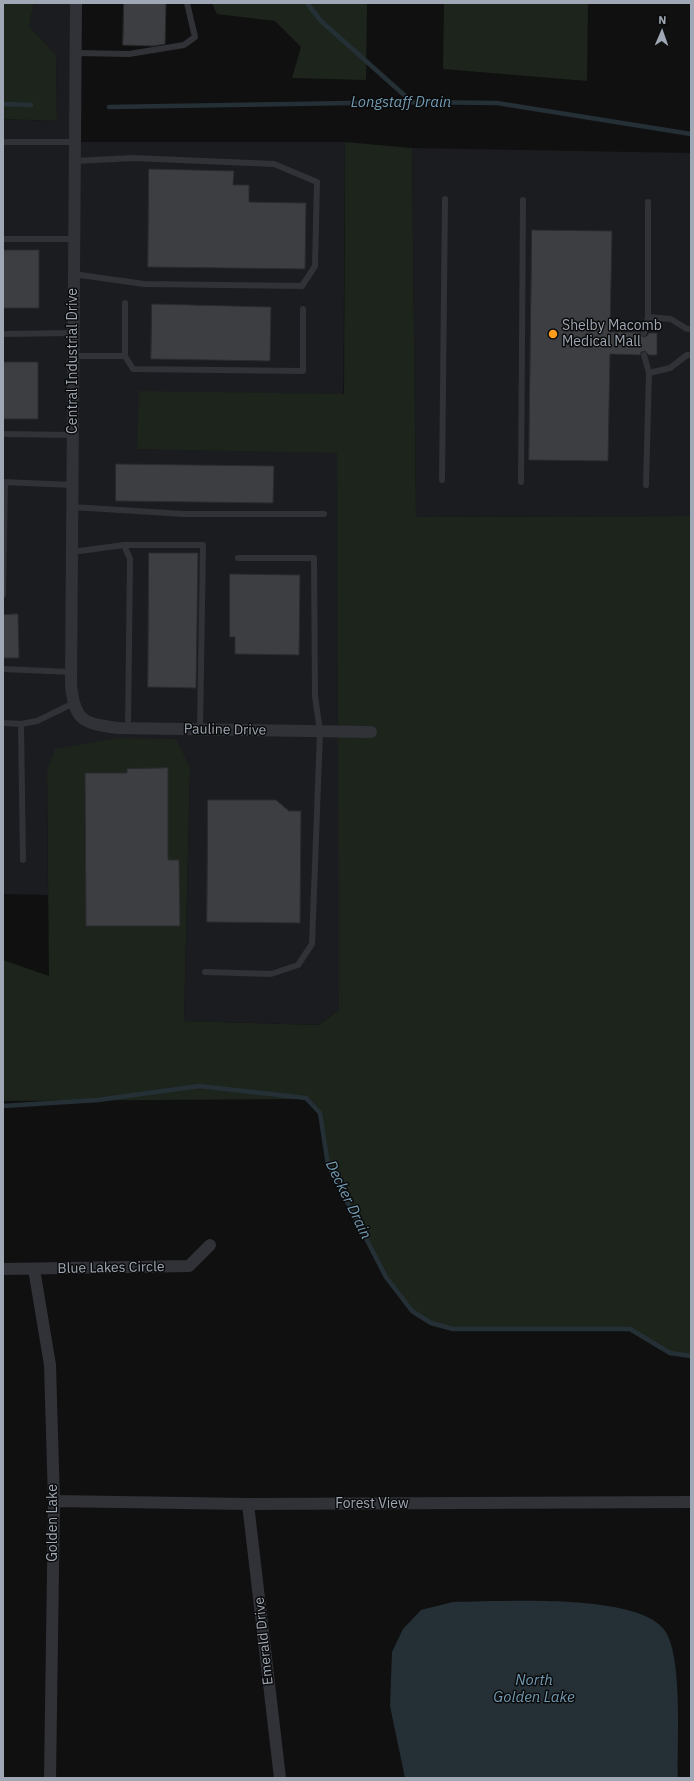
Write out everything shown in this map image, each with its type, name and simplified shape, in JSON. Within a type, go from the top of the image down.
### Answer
[{"type":"street","name":"Central Industrial Drive","points":[[76,3],[73,239],[71,672],[74,703],[80,718]]},
{"type":"street","name":"Pauline Drive","points":[[80,718],[96,725],[128,728],[371,732]]},
{"type":"street","name":"Blue Lakes Circle","points":[[3,1269],[189,1266],[210,1245]]},
{"type":"street","name":"Golden Lake","points":[[34,1269],[50,1365],[54,1501],[50,1778]]},
{"type":"street","name":"Forest View","points":[[54,1501],[248,1504],[691,1502]]},
{"type":"street","name":"Emerald Drive","points":[[248,1504],[280,1778]]},
{"type":"lane","points":[[75,54],[129,54],[184,45],[195,37],[187,3]]},
{"type":"lane","points":[[3,142],[74,142]]},
{"type":"lane","points":[[73,274],[144,284],[302,286],[315,266],[317,182],[274,164],[133,158],[74,161]]},
{"type":"lane","points":[[442,480],[445,199]]},
{"type":"lane","points":[[521,482],[523,200]]},
{"type":"lane","points":[[644,332],[648,317],[648,202]]},
{"type":"lane","points":[[3,239],[73,239]]},
{"type":"lane","points":[[125,304],[125,356],[133,369],[303,371],[303,309]]},
{"type":"lane","points":[[648,317],[671,319],[689,329],[691,336]]},
{"type":"lane","points":[[3,334],[73,333]]},
{"type":"lane","points":[[649,373],[670,368],[689,355],[691,349]]},
{"type":"lane","points":[[644,355],[649,373],[646,485]]},
{"type":"lane","points":[[73,356],[125,356]]},
{"type":"lane","points":[[3,434],[72,435]]},
{"type":"lane","points":[[3,595],[4,482],[72,485]]},
{"type":"lane","points":[[72,507],[184,514],[324,514]]},
{"type":"lane","points":[[72,552],[124,545],[203,545],[200,729]]},
{"type":"lane","points":[[124,545],[130,559],[128,728]]},
{"type":"lane","points":[[205,972],[271,974],[298,965],[312,944],[320,732],[315,696],[314,558],[238,558]]},
{"type":"lane","points":[[3,669],[71,672]]},
{"type":"lane","points":[[3,723],[21,724],[37,721],[74,703]]},
{"type":"lane","points":[[21,724],[23,860]]},
{"type":"shaded area","points":[[3,3],[34,3],[29,26],[56,55],[57,121],[3,119]]},
{"type":"shaded area","points":[[34,3],[70,3],[74,142],[345,142],[339,1010],[319,1025],[184,1021],[190,768],[47,771],[48,895],[3,894],[3,119],[57,121],[56,55],[29,26]]},
{"type":"shaded area","points":[[212,3],[367,3],[366,80],[292,78],[301,47],[275,21],[217,14]]},
{"type":"shaded area","points":[[444,3],[588,3],[587,81],[443,69]]},
{"type":"shaded area","points":[[345,142],[412,148],[416,517],[691,516],[691,1356],[670,1353],[630,1329],[453,1329],[431,1323],[412,1311],[386,1277],[328,1165],[320,1113],[306,1099],[3,1101],[3,960],[49,976],[47,771],[55,749],[117,738],[176,739],[190,768],[184,1021],[319,1025],[339,1010],[337,453],[137,449],[139,391],[344,394]]},
{"type":"shaded area","name":"Shelby Macomb Medical Mall","points":[[412,148],[691,153],[691,516],[416,517]]},
{"type":"water","name":"North Golden Lake","points":[[453,1602],[566,1602],[627,1610],[650,1619],[665,1631],[671,1643],[674,1660],[678,1702],[678,1778],[405,1778],[390,1706],[392,1652],[403,1629],[421,1610]]},
{"type":"building","points":[[124,3],[166,3],[165,44],[153,46],[123,45]]},
{"type":"building","points":[[149,169],[234,171],[233,185],[249,185],[249,202],[306,203],[305,269],[148,267]]},
{"type":"building","points":[[532,230],[612,231],[610,332],[640,332],[643,337],[647,336],[649,333],[657,333],[657,355],[649,355],[645,351],[641,352],[640,355],[610,354],[608,461],[529,460]]},
{"type":"building","points":[[3,250],[39,250],[39,308],[3,308]]},
{"type":"building","points":[[152,304],[271,307],[270,361],[151,359]]},
{"type":"building","points":[[3,362],[38,362],[38,419],[3,419]]},
{"type":"building","points":[[116,464],[274,466],[273,503],[116,501]]},
{"type":"building","points":[[149,553],[198,553],[196,688],[148,687]]},
{"type":"building","points":[[230,574],[300,575],[299,655],[235,654],[235,637],[230,637]]},
{"type":"building","points":[[18,614],[19,658],[3,658],[3,615]]},
{"type":"building","points":[[168,768],[168,860],[179,860],[180,926],[86,926],[85,773],[127,773],[127,769]]},
{"type":"building","points":[[208,800],[276,800],[289,811],[301,811],[300,923],[207,922]]},
{"type":"waterway","points":[[307,3],[321,21],[412,102]]},
{"type":"waterway","name":"Longstaff Drain","points":[[109,107],[412,102],[497,103],[691,134]]},
{"type":"waterway","name":"Longstaff Drain","points":[[3,104],[31,105]]},
{"type":"waterway","name":"Decker Drain","points":[[3,1106],[98,1100],[199,1086],[306,1098],[320,1113],[328,1165],[386,1277],[412,1311],[431,1323],[453,1329],[630,1329],[670,1353],[691,1356]]},
{"type":"place","name":"Shelby Macomb Medical Mall","points":[[553,334]]}]
